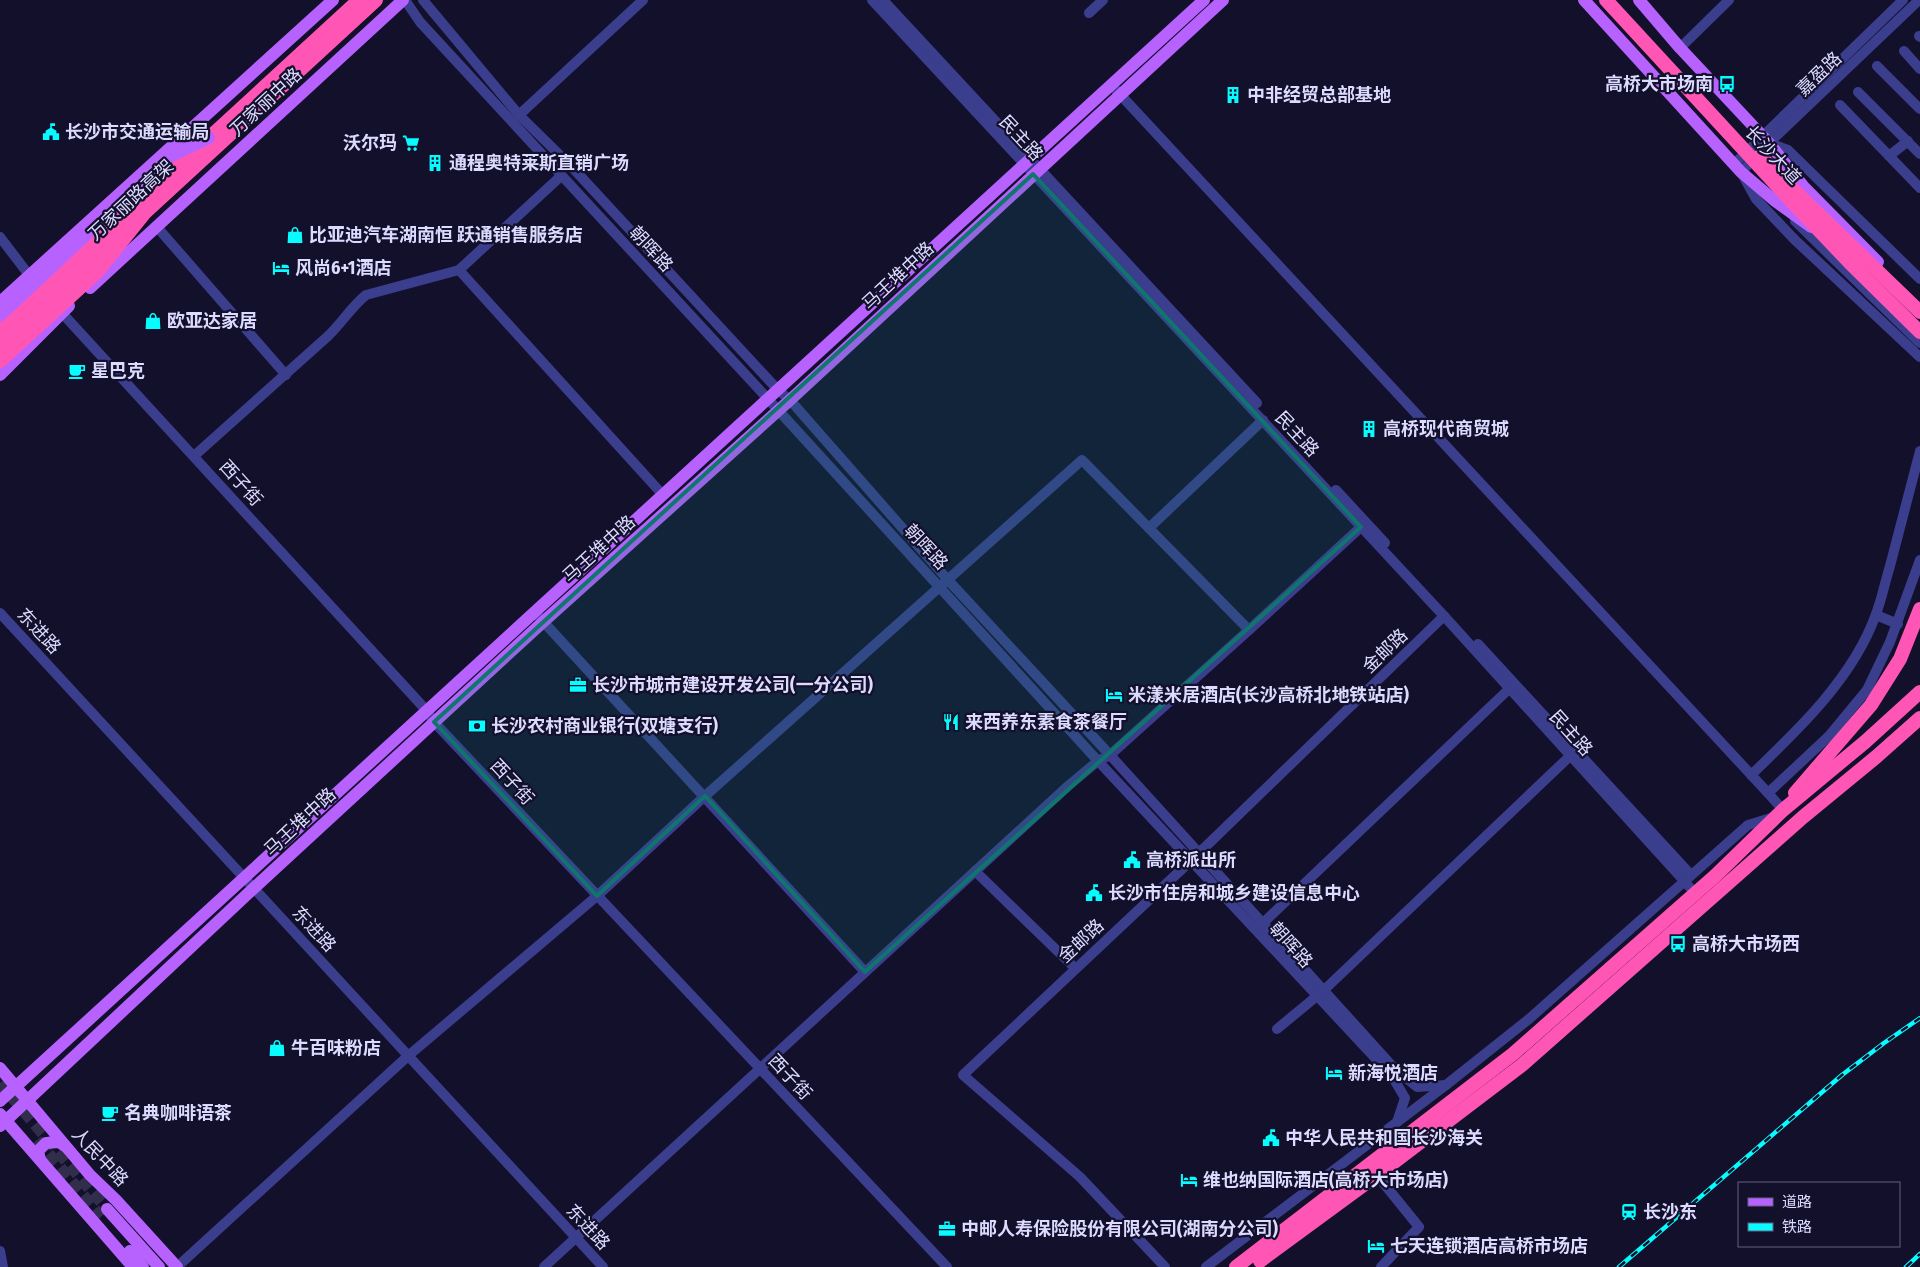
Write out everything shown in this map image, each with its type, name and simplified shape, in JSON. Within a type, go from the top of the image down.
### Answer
[{"type":"highway","name":"万家丽路高架","points":[[0,330],[359,0]]},
{"type":"highway","name":"万家丽路高架","points":[[0,346],[376,0]]},
{"type":"highway","name":"长沙大道","points":[[1606,0],[1799,202],[1895,287],[1920,312]]},
{"type":"highway","name":"长沙大道","points":[[1617,0],[1799,202],[1830,243],[1891,308]]},
{"type":"highway","points":[[0,361],[97,272],[143,214]]},
{"type":"highway","points":[[1891,308],[1920,332]]},
{"type":"highway","points":[[1900,659],[1920,609]]},
{"type":"highway","points":[[1236,1267],[1513,1054],[1695,893],[1804,788],[1871,705],[1907,650],[1920,645]]},
{"type":"highway","points":[[1804,788],[1866,742],[1920,692]]},
{"type":"highway","points":[[1251,1267],[1377,1175],[1522,1065],[1803,817],[1920,718]]},
{"type":"main road","name":"万家丽中路","points":[[0,302],[333,0]]},
{"type":"main road","name":"万家丽中路","points":[[0,375],[62,312],[404,0]]},
{"type":"main road","name":"马王堆中路","points":[[1116,90],[1204,0]]},
{"type":"main road","points":[[1584,0],[1737,168],[1775,201],[1830,243]]},
{"type":"main road","points":[[1639,0],[1680,48],[1765,140],[1804,187],[1879,264],[1895,287]]},
{"type":"main road","name":"马王堆中路","points":[[0,1101],[768,399],[1217,2]]},
{"type":"main road","points":[[0,316],[169,157],[209,138]]},
{"type":"main road","name":"马王堆中路","points":[[2,1120],[28,1100],[434,722],[790,400],[1032,166]]},
{"type":"main road","name":"长沙大道","points":[[1891,308],[1920,328]]},
{"type":"main road","name":"人民中路","points":[[0,1068],[90,1175],[116,1200],[177,1267]]},
{"type":"main road","points":[[2,1120],[40,1160],[127,1265]]},
{"type":"main road","points":[[40,1160],[38,1151],[46,1143],[58,1142],[65,1146]]},
{"type":"main road","name":"人民中路","points":[[143,1267],[104,1213],[159,1267]]},
{"type":"street","name":"朝晖路","points":[[404,0],[420,22],[778,411],[1110,755],[1195,856],[1392,1076],[1405,1098],[1397,1122]]},
{"type":"street","name":"朝晖路","points":[[423,0],[519,115],[571,166],[778,390],[790,400],[944,584],[1098,761],[1262,924],[1319,994],[1395,1069],[1416,1087],[1446,1085]]},
{"type":"street","points":[[519,115],[643,0]]},
{"type":"street","name":"民主路","points":[[872,0],[1032,166],[1688,878],[1695,893]]},
{"type":"street","name":"民主路","points":[[883,0],[1360,527],[1444,616],[1570,756],[1688,878]]},
{"type":"street","points":[[1089,13],[1103,0]]},
{"type":"street","points":[[1680,48],[1729,0]]},
{"type":"street","name":"嘉盈路","points":[[1737,168],[1903,0]]},
{"type":"street","name":"嘉盈路","points":[[1765,140],[1919,0]]},
{"type":"street","points":[[1904,51],[1920,69]]},
{"type":"street","points":[[1877,66],[1920,109]]},
{"type":"street","points":[[1116,90],[1768,792],[1780,813],[1748,825],[1529,1019],[1446,1085],[1206,1267]]},
{"type":"street","points":[[1858,92],[1913,141],[1920,154]]},
{"type":"street","points":[[1840,105],[1920,188]]},
{"type":"street","points":[[1765,140],[1788,150],[1920,279]]},
{"type":"street","points":[[1889,156],[1913,141]]},
{"type":"street","points":[[1737,168],[1756,198],[1795,240],[1920,357]]},
{"type":"street","points":[[194,456],[341,325],[357,302],[366,295],[459,270],[561,176]]},
{"type":"street","points":[[1775,201],[1891,308],[1920,343]]},
{"type":"street","points":[[157,227],[286,375]]},
{"type":"street","points":[[0,237],[29,275]]},
{"type":"street","points":[[459,270],[663,495]]},
{"type":"street","name":"西子街","points":[[62,312],[427,711],[434,722],[947,1267]]},
{"type":"street","points":[[1149,528],[1263,420]]},
{"type":"street","points":[[1751,775],[1794,734],[1824,700],[1846,669],[1876,615],[1920,451]]},
{"type":"street","points":[[177,1267],[408,1056],[597,896],[705,796],[1082,460],[1249,630]]},
{"type":"street","points":[[544,1267],[975,870],[1068,786],[1098,761],[1110,755],[1360,527]]},
{"type":"street","points":[[1768,792],[1829,736],[1867,690],[1898,624],[1920,560]]},
{"type":"street","points":[[534,612],[865,972]]},
{"type":"street","name":"东进路","points":[[0,613],[603,1267]]},
{"type":"street","points":[[1876,615],[1898,624]]},
{"type":"street","name":"金邮路","points":[[1165,1267],[1080,1177],[963,1075],[1195,856],[1444,616]]},
{"type":"street","points":[[1262,924],[1510,689]]},
{"type":"street","points":[[1277,1029],[1319,994],[1570,756]]},
{"type":"street","points":[[975,870],[1075,968]]},
{"type":"street","points":[[1377,1175],[1419,1226],[1381,1267]]},
{"type":"street","points":[[0,1251],[3,1267]]},
{"type":"highlighted area","points":[[1033,174],[1361,527],[865,972],[705,796],[597,896],[434,722]]},
{"type":"tunnel","points":[[0,1083],[107,1209]]},
{"type":"tunnel","points":[[37,1140],[101,1217]]},
{"type":"railway","points":[[1619,1267],[1842,1075],[1920,1018]]},
{"type":"railway","points":[[1906,1267],[1920,1254]]},
{"type":"place","name":"高桥大市场南","points":[[1727,84]]},
{"type":"place","name":"中非经贸总部基地","points":[[1233,95]]},
{"type":"place","name":"长沙市交通运输局","points":[[51,132]]},
{"type":"place","name":"沃尔玛","points":[[411,143]]},
{"type":"place","name":"通程奥特莱斯直销广场","points":[[435,163]]},
{"type":"place","name":"比亚迪汽车湖南恒 跃通销售服务店","points":[[295,235]]},
{"type":"place","name":"风尚6+1酒店","points":[[281,268]]},
{"type":"place","name":"欧亚达家居","points":[[153,321]]},
{"type":"place","name":"星巴克","points":[[77,371]]},
{"type":"place","name":"高桥现代商贸城","points":[[1369,429]]},
{"type":"place","name":"长沙市城市建设开发公司(一分公司)","points":[[578,685]]},
{"type":"place","name":"米漾米居酒店(长沙高桥北地铁站店)","points":[[1114,695]]},
{"type":"place","name":"来西养东素食茶餐厅","points":[[951,722]]},
{"type":"place","name":"长沙农村商业银行(双塘支行)","points":[[477,726]]},
{"type":"place","name":"高桥派出所","points":[[1132,860]]},
{"type":"place","name":"长沙市住房和城乡建设信息中心","points":[[1094,893]]},
{"type":"place","name":"高桥大市场西","points":[[1678,944]]},
{"type":"place","name":"牛百味粉店","points":[[277,1048]]},
{"type":"place","name":"新海悦酒店","points":[[1334,1073]]},
{"type":"place","name":"名典咖啡语茶","points":[[110,1113]]},
{"type":"place","name":"中华人民共和国长沙海关","points":[[1271,1138]]},
{"type":"place","name":"维也纳国际酒店(高桥大市场店)","points":[[1189,1180]]},
{"type":"place","name":"长沙东","points":[[1629,1212]]},
{"type":"place","name":"中邮人寿保险股份有限公司(湖南分公司)","points":[[947,1229]]},
{"type":"place","name":"七天连锁酒店高桥市场店","points":[[1376,1246]]}]
